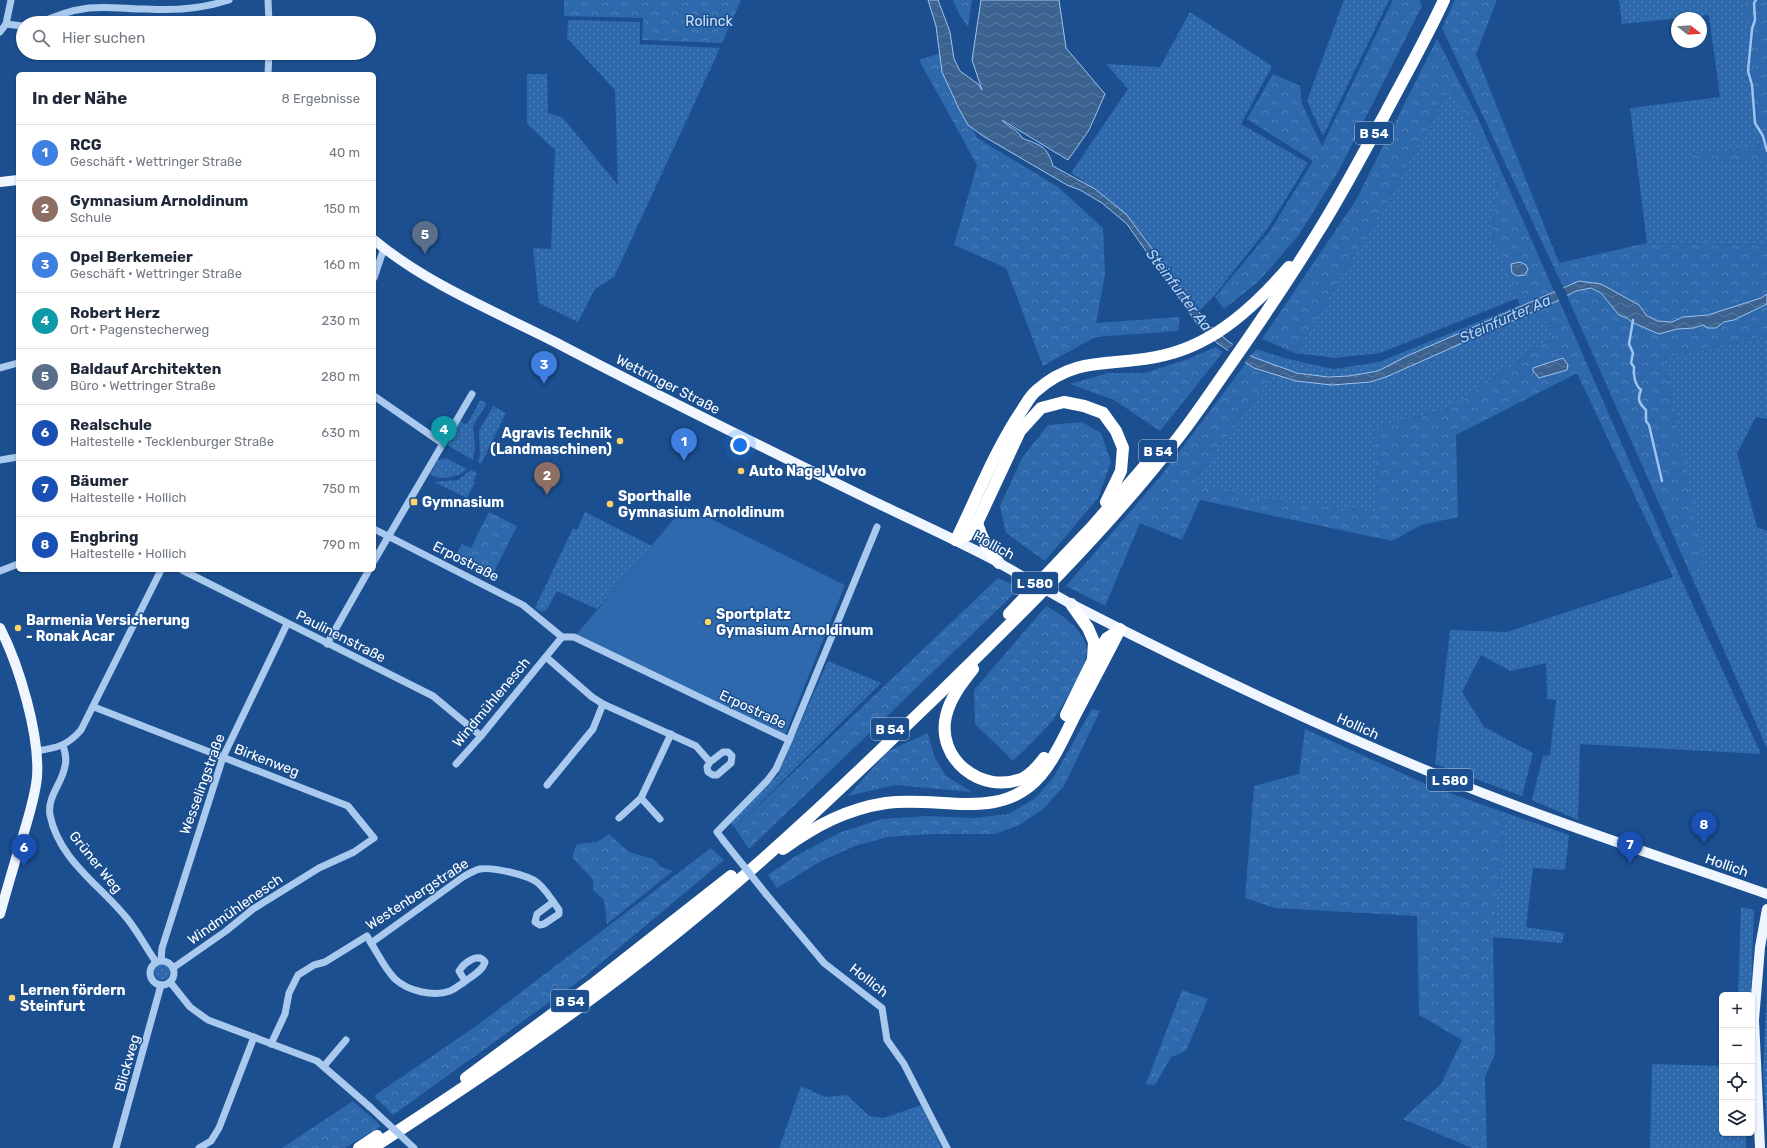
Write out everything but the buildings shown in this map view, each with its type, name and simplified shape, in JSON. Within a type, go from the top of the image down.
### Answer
[{"type":"highway","name":"B 54","points":[[372,1148],[498,1066],[603,990],[674,935],[756,865],[866,764],[1080,554],[1118,512],[1174,444],[1256,327],[1321,229],[1442,4]]},
{"type":"highway","points":[[956,540],[1010,428],[1035,391],[1059,374],[1081,366],[1099,362],[1141,360],[1164,356],[1185,350],[1216,333],[1245,313],[1276,282],[1321,229]]},
{"type":"highway","name":"B 54","points":[[359,1148],[453,1087],[590,987],[735,873],[860,759],[994,630],[1092,527],[1157,452],[1198,401],[1223,375]]},
{"type":"highway","points":[[956,540],[968,535],[977,523],[1020,431],[1040,408],[1064,402],[1084,406],[1103,414],[1116,431],[1123,448],[1121,471],[1110,495],[1092,527]]},
{"type":"highway","points":[[977,523],[985,545],[1000,563]]},
{"type":"highway","points":[[1071,604],[1088,628],[1094,642],[1093,660]]},
{"type":"highway","points":[[1001,633],[957,690],[949,704],[945,717],[947,741],[952,754],[959,765],[968,773],[978,778],[1006,782],[1022,778],[1035,770],[1046,755],[1093,660],[1107,638],[1120,629]]},
{"type":"highway","points":[[756,865],[770,858],[820,824],[862,808],[888,803],[916,802],[993,804],[1007,799],[1024,790],[1041,776],[1054,756],[1120,629]]},
{"type":"main road","points":[[0,182],[16,180]]},
{"type":"main road","name":"Wettringer Straße","points":[[376,242],[429,277],[491,310],[749,441],[956,540]]},
{"type":"main road","name":"Hollich","points":[[956,540],[1000,563],[1071,604],[1120,629],[1354,740],[1437,775],[1578,829],[1767,894]]},
{"type":"main road","points":[[0,628],[12,656],[23,690],[36,751],[36,778],[33,800],[0,914]]},
{"type":"main road","points":[[1760,1148],[1754,1020],[1760,947],[1767,909]]},
{"type":"street","points":[[0,32],[6,24],[10,0]]},
{"type":"street","points":[[56,16],[88,8],[115,7],[176,10],[195,9],[228,0]]},
{"type":"street","points":[[268,0],[269,16]]},
{"type":"street","points":[[6,24],[16,25]]},
{"type":"street","points":[[268,60],[268,72]]},
{"type":"street","points":[[376,272],[384,248]]},
{"type":"street","points":[[0,368],[16,364]]},
{"type":"street","points":[[376,557],[472,394]]},
{"type":"street","points":[[376,397],[442,443]]},
{"type":"street","points":[[0,460],[16,457]]},
{"type":"street","name":"Erpostraße","points":[[376,530],[523,605],[562,637],[574,637],[789,740],[877,527]]},
{"type":"street","points":[[0,571],[16,565]]},
{"type":"street","points":[[36,751],[63,745],[73,740],[81,730],[94,707],[160,572]]},
{"type":"street","name":"Paulinenstraße","points":[[186,572],[433,696],[480,736]]},
{"type":"street","points":[[327,644],[368,572]]},
{"type":"street","name":"Wesselingstraße","points":[[159,961],[223,757],[287,624]]},
{"type":"street","points":[[562,637],[546,657],[592,697],[603,704],[696,746],[710,762]]},
{"type":"street","name":"Windmühlenesch","points":[[456,764],[546,657]]},
{"type":"street","points":[[547,786],[593,730],[603,704]]},
{"type":"street","name":"Birkenweg","points":[[94,707],[348,806],[374,838]]},
{"type":"street","points":[[619,818],[641,798],[671,734]]},
{"type":"street","name":"Hollich","points":[[789,740],[776,769],[767,781],[717,832],[766,894],[824,963],[882,1008],[887,1040],[904,1064],[947,1148]]},
{"type":"street","name":"Grüner Weg","points":[[63,745],[66,759],[65,768],[53,793],[49,807],[60,842],[91,882],[129,921],[159,961],[167,961],[173,968]]},
{"type":"street","points":[[641,798],[660,819]]},
{"type":"street","name":"Windmühlenesch","points":[[173,968],[226,931],[253,909],[319,868],[354,852],[374,838]]},
{"type":"street","name":"Westenbergstraße","points":[[271,1044],[285,1014],[289,993],[298,975],[314,965],[325,962],[367,936],[371,943],[463,877],[480,869],[510,873],[532,879],[542,888],[553,902]]},
{"type":"street","points":[[371,943],[394,978],[401,984],[415,990],[429,994],[451,991],[465,981]]},
{"type":"street","points":[[159,961],[152,966],[150,971],[150,977],[153,981],[161,985],[170,982],[173,978],[173,968]]},
{"type":"street","points":[[170,982],[190,1007],[208,1020],[317,1061],[414,1148]]},
{"type":"street","name":"Blickweg","points":[[116,1148],[161,985]]},
{"type":"street","points":[[199,1148],[211,1141],[219,1128],[254,1037]]},
{"type":"street","points":[[324,1066],[346,1040]]},
{"type":"green space","name":"Rolinck","points":[[564,0],[741,0],[722,43],[642,40],[643,18],[564,16]]},
{"type":"green space","points":[[953,0],[972,0],[968,27],[960,16]]},
{"type":"green space","points":[[1344,0],[1389,0],[1323,136],[1307,101]]},
{"type":"green space","points":[[1393,0],[1419,0],[1422,6],[1338,172],[1298,236],[1259,281],[1224,309],[1215,297],[1270,231],[1313,161],[1247,119],[1273,74],[1300,86],[1302,104],[1322,146]]},
{"type":"green space","points":[[1455,0],[1497,0],[1476,54],[1559,263],[1647,243],[1767,245],[1767,294],[1761,298],[1708,315],[1683,317],[1672,322],[1657,321],[1646,315],[1639,305],[1579,281],[1563,287],[1442,28]]},
{"type":"green space","points":[[1619,0],[1744,0],[1760,147],[1690,155],[1692,161],[1767,160],[1767,245],[1647,243],[1630,108],[1720,97],[1709,15],[1707,15],[1707,12],[1671,12],[1671,19],[1622,24]]},
{"type":"green space","points":[[1744,0],[1767,0],[1767,160],[1692,161],[1690,155],[1760,147]]},
{"type":"green space","points":[[1190,12],[1272,66],[1241,124],[1308,163],[1267,229],[1214,296],[1198,312],[1128,216],[1095,189],[1071,173],[1128,89],[1106,64],[1160,67]]},
{"type":"green space","name":"Rolinck","points":[[568,20],[640,22],[640,44],[720,48],[614,277],[595,289],[578,322],[539,303],[533,248],[551,249],[555,150],[527,124],[527,74],[547,74],[548,113],[562,117],[618,185],[615,90],[567,38]]},
{"type":"green space","points":[[1437,39],[1476,114],[1554,291],[1523,306],[1520,305],[1492,235],[1497,178],[1450,87],[1389,198],[1295,353],[1262,339],[1356,200]]},
{"type":"green space","points":[[941,53],[942,72],[968,125],[972,128],[977,138],[1058,187],[1103,228],[1105,275],[1096,323],[1180,317],[1178,331],[1095,337],[1043,366],[1006,268],[954,245],[977,165],[919,60]]},
{"type":"green space","points":[[1450,87],[1497,178],[1492,235],[1518,298],[1380,353],[1335,358],[1295,353],[1389,198]]},
{"type":"green space","points":[[1591,288],[1601,293],[1619,315],[1627,318],[1633,323],[1659,334],[1677,329],[1694,328],[1703,325],[1708,328],[1716,328],[1724,322],[1734,320],[1767,304],[1767,336],[1664,358],[1704,565],[1689,571],[1567,296],[1576,291]]},
{"type":"green space","points":[[1559,300],[1679,575],[1673,577],[1577,373],[1456,435],[1458,517],[1421,525],[1392,541],[1200,500],[1182,540],[1140,523],[1105,606],[1066,586],[1160,477],[1246,363],[1254,368],[1273,374],[1191,484],[1258,499],[1378,512],[1374,428],[1449,409],[1552,337],[1549,322],[1533,312]]},
{"type":"green space","points":[[1520,305],[1523,306],[1404,358],[1377,372],[1340,377],[1302,373],[1278,367],[1284,358],[1333,369],[1379,362]]},
{"type":"green space","points":[[1532,312],[1549,322],[1552,337],[1449,409],[1374,428],[1378,512],[1258,499],[1191,484],[1273,374],[1296,381],[1386,377]]},
{"type":"green space","points":[[1767,336],[1767,419],[1756,417],[1737,453],[1757,527],[1767,531],[1767,748],[1689,571],[1703,565],[1664,358]]},
{"type":"green space","points":[[1216,347],[1223,352],[1160,431],[1114,400],[1070,384],[1108,373],[1144,373],[1188,359]]},
{"type":"green space","points":[[1256,349],[1284,358],[1278,367],[1251,356]]},
{"type":"green space","points":[[480,400],[487,403],[473,426],[475,448],[473,460],[447,445],[460,421],[464,424],[468,423]]},
{"type":"green space","points":[[493,406],[506,413],[481,464],[478,462],[480,456],[479,431]]},
{"type":"green space","points":[[1082,422],[1101,433],[1111,462],[1098,498],[1045,561],[1006,533],[1000,506],[1022,458],[1048,425]]},
{"type":"green space","points":[[446,458],[467,469],[460,474],[449,478],[439,478],[430,474],[438,460]]},
{"type":"green space","points":[[471,470],[477,473],[473,481],[475,482],[467,498],[434,482],[458,480]]},
{"type":"green space","name":"Sportplatz Gymasium Arnoldinum","points":[[685,506],[845,585],[785,735],[576,635]]},
{"type":"green space","points":[[489,512],[517,526],[491,578],[454,558],[462,544],[471,548]]},
{"type":"green space","points":[[585,512],[652,546],[597,609],[557,591],[547,609],[542,612],[535,608],[573,528],[577,530]]},
{"type":"green space","points":[[1679,575],[1761,754],[1580,744],[1578,820],[1532,800],[1543,756],[1550,755],[1556,700],[1547,699],[1546,663],[1511,671],[1481,655],[1462,692],[1484,727],[1533,753],[1522,796],[1435,764],[1450,630],[1507,632]]},
{"type":"green space","points":[[998,578],[1020,588],[749,849],[735,828]]},
{"type":"green space","points":[[1046,606],[1065,618],[1078,630],[1086,643],[1086,657],[1074,686],[1052,721],[1013,761],[975,724],[974,690]]},
{"type":"green space","points":[[828,661],[881,683],[735,828],[730,823],[777,776]]},
{"type":"green space","points":[[1092,709],[1100,711],[1064,786],[1042,810],[1019,825],[995,834],[931,834],[887,837],[855,846],[821,861],[777,888],[768,875],[794,857],[839,833],[881,819],[928,816],[974,818],[1008,814],[1034,799],[1053,778]]},
{"type":"green space","points":[[1305,729],[1430,786],[1506,813],[1493,937],[1495,1053],[1485,1078],[1487,1148],[1472,1148],[1403,1119],[1441,1084],[1462,1040],[1419,1015],[1417,916],[1275,908],[1245,898],[1254,786],[1299,774]]},
{"type":"green space","points":[[928,733],[934,756],[946,776],[972,792],[895,785],[848,796],[888,751]]},
{"type":"green space","points":[[1506,813],[1569,835],[1565,870],[1533,868],[1526,927],[1564,933],[1562,943],[1493,937]]},
{"type":"green space","points":[[609,834],[629,852],[653,859],[661,867],[673,871],[607,924],[604,900],[593,890],[593,880],[572,857],[577,844],[597,842]]},
{"type":"green space","points":[[711,848],[724,860],[583,978],[393,1115],[374,1096],[479,1024]]},
{"type":"green space","points":[[1741,907],[1754,910],[1751,992],[1738,992]]},
{"type":"green space","points":[[162,964],[169,969],[170,972],[165,979],[162,980],[155,975],[154,972],[159,965]]},
{"type":"green space","points":[[1767,989],[1767,1131],[1763,1070]]},
{"type":"green space","points":[[1182,990],[1208,999],[1186,1051],[1171,1057],[1155,1085],[1146,1084]]},
{"type":"green space","points":[[1652,1064],[1719,1066],[1719,1136],[1746,1136],[1746,1148],[1650,1148]]},
{"type":"green space","points":[[801,1086],[825,1097],[847,1095],[869,1116],[884,1118],[921,1105],[942,1148],[779,1148]]},
{"type":"green space","points":[[353,1101],[381,1126],[345,1148],[282,1148]]},
{"type":"water","name":"Steinfurter Aa","points":[[928,0],[938,0],[950,32],[954,59],[960,71],[978,84],[982,90],[972,60],[981,0],[1059,0],[1066,48],[1105,94],[1089,130],[1068,160],[1002,120],[1022,138],[1039,145],[1046,150],[1053,166],[1095,189],[1126,214],[1207,323],[1229,342],[1253,357],[1297,373],[1328,377],[1349,376],[1378,371],[1407,356],[1579,281],[1601,284],[1639,305],[1646,315],[1657,321],[1672,322],[1683,317],[1708,315],[1761,298],[1767,294],[1767,304],[1734,320],[1724,322],[1716,328],[1708,328],[1703,325],[1694,328],[1677,329],[1659,334],[1633,323],[1627,318],[1619,315],[1601,293],[1591,288],[1576,291],[1557,301],[1386,377],[1370,382],[1332,385],[1296,381],[1254,368],[1217,343],[1198,325],[1127,224],[1102,203],[1080,190],[1067,185],[983,136],[968,125],[942,72],[936,26]]},
{"type":"water","points":[[1520,262],[1526,265],[1528,269],[1525,275],[1517,276],[1512,273],[1511,264]]},
{"type":"water","points":[[1563,358],[1568,365],[1567,370],[1539,378],[1533,371],[1533,368]]},
{"type":"pier","points":[[1562,285],[1568,297],[1560,302],[1554,289]]},
{"type":"pier","points":[[1234,343],[1251,354],[1244,363],[1227,352]]},
{"type":"waterway","points":[[1756,0],[1754,3],[1755,20],[1752,29],[1748,71],[1752,85],[1755,123],[1763,136],[1767,151]]},
{"type":"waterway","points":[[1633,320],[1629,344],[1633,353],[1631,363],[1634,367],[1636,383],[1641,390],[1639,401],[1646,410],[1646,421],[1649,425],[1662,481]]},
{"type":"place","name":"Baldauf Architekten","points":[[425,254]]},
{"type":"place","name":"Opel Berkemeier","points":[[544,384]]},
{"type":"place","name":"Agravis Technik (Landmaschinen)","points":[[620,441]]},
{"type":"place","name":"Robert Herz","points":[[444,449]]},
{"type":"place","name":"RCG","points":[[684,461]]},
{"type":"place","name":"Auto Nagel Volvo","points":[[741,471]]},
{"type":"place","name":"Gymnasium Arnoldinum","points":[[547,495]]},
{"type":"place","name":"Gymnasium","points":[[414,502]]},
{"type":"place","name":"Sporthalle Gymnasium Arnoldinum","points":[[610,504]]},
{"type":"place","name":"Sportplatz Gymasium Arnoldinum","points":[[708,622]]},
{"type":"place","name":"Barmenia Versicherung - Ronak Acar","points":[[18,628]]},
{"type":"place","name":"Engbring","points":[[1704,844]]},
{"type":"place","name":"Bäumer","points":[[1630,864]]},
{"type":"place","name":"Realschule","points":[[24,867]]},
{"type":"place","name":"Lernen fördern Steinfurt","points":[[12,998]]}]
